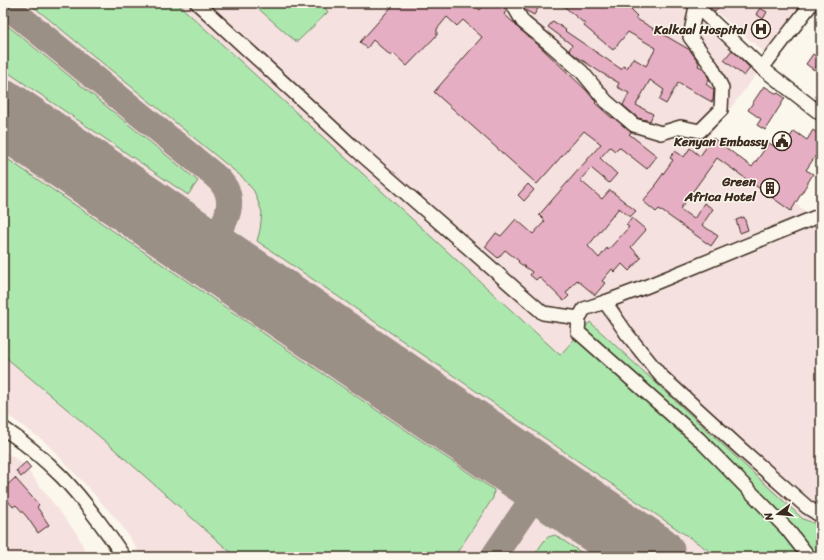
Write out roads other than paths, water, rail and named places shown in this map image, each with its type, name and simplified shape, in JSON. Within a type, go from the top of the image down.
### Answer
[{"type":"street","points":[[197,3],[352,146],[543,313],[579,318]]},
{"type":"street","points":[[512,3],[523,22],[582,72],[606,101],[634,125],[661,133],[680,126],[700,132],[721,110],[722,88],[705,56],[690,37],[694,5]]},
{"type":"street","points":[[762,68],[812,3]]},
{"type":"street","points":[[694,5],[762,68],[821,114]]},
{"type":"street","points":[[809,557],[787,529],[699,439],[578,332],[579,318],[584,309],[605,302],[821,215]]},
{"type":"street","points":[[605,302],[627,334],[660,375],[807,507],[821,516]]},
{"type":"street","points":[[3,428],[35,452],[62,478],[84,503],[124,557]]},
{"type":"place","name":"Kalkaal Hospital","points":[[761,29]]},
{"type":"place","name":"Kenyan Embassy","points":[[782,141]]},
{"type":"place","name":"Green Africa Hotel","points":[[770,188]]}]
